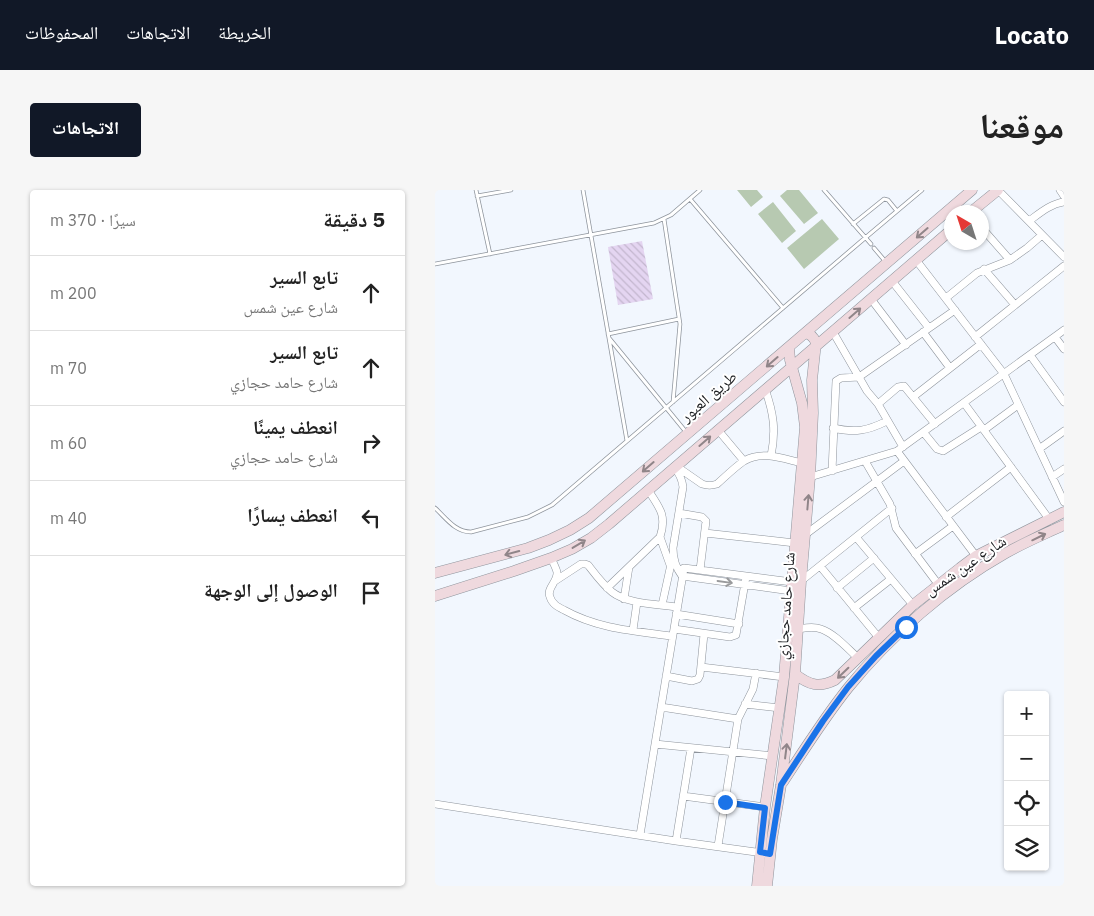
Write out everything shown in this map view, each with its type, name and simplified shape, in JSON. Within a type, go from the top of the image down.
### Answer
[{"type":"street","name":"طريق العبور","points":[[435,574],[528,548],[570,530],[589,518],[972,190]]},
{"type":"street","points":[[980,205],[998,190],[1042,235],[1062,252]]},
{"type":"street","points":[[1029,221],[1047,207],[1063,202],[1060,190]]},
{"type":"street","points":[[945,298],[977,273],[1010,260],[1042,235]]},
{"type":"street","name":"طريق العبور","points":[[437,594],[496,578],[551,558],[591,538],[944,236]]},
{"type":"street","points":[[989,236],[1010,260]]},
{"type":"street","points":[[916,260],[1004,374],[1064,502]]},
{"type":"street","points":[[975,337],[1064,266]]},
{"type":"street","points":[[984,269],[1015,305]]},
{"type":"street","points":[[892,281],[950,368]]},
{"type":"street","points":[[871,299],[906,344]]},
{"type":"street","points":[[832,471],[835,381],[841,378],[859,377],[955,310]]},
{"type":"street","points":[[806,477],[832,471],[900,449],[1064,330]]},
{"type":"street","points":[[833,332],[867,391],[878,404],[904,461],[976,556]]},
{"type":"street","points":[[805,333],[813,337],[816,346]]},
{"type":"street","points":[[1055,337],[1064,349]]},
{"type":"street","points":[[913,397],[981,344]]},
{"type":"street","name":"شارع حامد حجازي","points":[[757,886],[781,785],[795,674],[797,629],[795,543],[806,477],[813,414],[812,380],[816,346]]},
{"type":"street","name":"شارع حامد حجازي","points":[[767,886],[765,808],[780,708],[795,585],[806,534],[806,477],[802,463],[804,415],[799,390],[791,367],[789,347]]},
{"type":"street","points":[[1030,355],[1064,402]]},
{"type":"street","points":[[878,404],[900,386],[905,387],[935,424]]},
{"type":"street","points":[[765,390],[774,422],[771,456]]},
{"type":"street","points":[[964,403],[1049,519]]},
{"type":"street","points":[[923,432],[937,449],[943,452],[1018,405]]},
{"type":"street","points":[[833,428],[861,431],[875,428],[887,421]]},
{"type":"street","points":[[718,430],[745,461]]},
{"type":"street","points":[[1039,449],[1064,431]]},
{"type":"street","points":[[675,467],[703,484],[712,486],[753,457],[771,456],[802,463]]},
{"type":"street","points":[[865,461],[892,508],[896,528],[938,584]]},
{"type":"street","points":[[806,534],[904,461]]},
{"type":"street","points":[[658,604],[673,555],[683,487],[682,480],[675,467]]},
{"type":"street","points":[[947,517],[1011,468]]},
{"type":"street","points":[[1052,477],[1064,469]]},
{"type":"street","points":[[607,588],[660,538],[663,518],[660,508],[648,490]]},
{"type":"street","points":[[682,572],[745,581],[795,585],[892,508]]},
{"type":"street","name":"شارع عين شمس","points":[[795,674],[811,684],[828,684],[835,680],[913,605],[976,556],[1064,512]]},
{"type":"street","points":[[679,513],[704,518],[707,523],[701,570]]},
{"type":"street","name":"شارع عين شمس","points":[[781,785],[848,687],[906,627],[937,600],[971,575],[1006,553],[1064,524]]},
{"type":"street","points":[[915,554],[953,526]]},
{"type":"street","points":[[705,533],[795,543]]},
{"type":"street","points":[[856,537],[913,605]]},
{"type":"street","points":[[660,538],[670,566]]},
{"type":"street","points":[[640,835],[682,572],[673,555]]},
{"type":"street","points":[[551,558],[557,571],[555,581],[549,592],[550,600],[555,605],[587,621],[603,626],[633,630],[733,637],[736,635],[739,624],[745,581]]},
{"type":"street","points":[[837,588],[874,558]]},
{"type":"street","points":[[555,581],[581,564],[585,564],[588,565],[612,593],[624,599],[658,604],[739,624]]},
{"type":"street","points":[[819,566],[879,638]]},
{"type":"street","points":[[624,599],[629,567]]},
{"type":"street","points":[[682,572],[701,570],[745,581]]},
{"type":"street","points":[[854,608],[891,580]]},
{"type":"street","points":[[633,630],[637,602]]},
{"type":"street","points":[[797,629],[811,627],[826,631],[858,658]]},
{"type":"street","points":[[666,676],[694,681],[699,677],[704,634]]},
{"type":"street","points":[[701,667],[784,677]]},
{"type":"street","points":[[718,846],[738,719],[753,689],[755,673]]},
{"type":"street","points":[[745,704],[780,708]]},
{"type":"street","points":[[661,707],[738,719]]},
{"type":"street","points":[[655,744],[773,756]]},
{"type":"street","points":[[676,841],[691,748]]},
{"type":"street","points":[[683,796],[765,808]]},
{"type":"street","points":[[435,804],[765,853]]},
{"type":"lane","points":[[476,190],[490,254]]},
{"type":"lane","points":[[477,196],[511,190]]},
{"type":"lane","points":[[583,190],[627,442]]},
{"type":"lane","points":[[435,264],[654,223],[671,215],[701,190]]},
{"type":"lane","points":[[824,190],[871,244]]},
{"type":"lane","points":[[435,508],[457,529],[468,532],[528,517],[545,510],[922,190]]},
{"type":"lane","points":[[690,199],[783,308]]},
{"type":"lane","points":[[853,224],[884,199],[888,200],[897,211]]},
{"type":"lane","points":[[663,219],[679,319],[673,403]]},
{"type":"lane","points":[[874,248],[887,263]]},
{"type":"lane","points":[[609,336],[679,319]]},
{"type":"lane","points":[[609,336],[687,434]]},
{"type":"green space","points":[[737,190],[757,190],[763,197],[751,207]]},
{"type":"green space","points":[[787,190],[799,190],[818,213],[804,224],[780,196]]},
{"type":"green space","points":[[773,202],[796,231],[782,243],[758,214]]},
{"type":"green space","points":[[822,219],[839,239],[804,269],[787,248]]},
{"type":"building","points":[[642,241],[653,299],[618,305],[608,247]]},
{"type":"route","points":[[725,802],[765,808],[760,852],[770,854],[781,785],[848,687],[906,627]]}]
